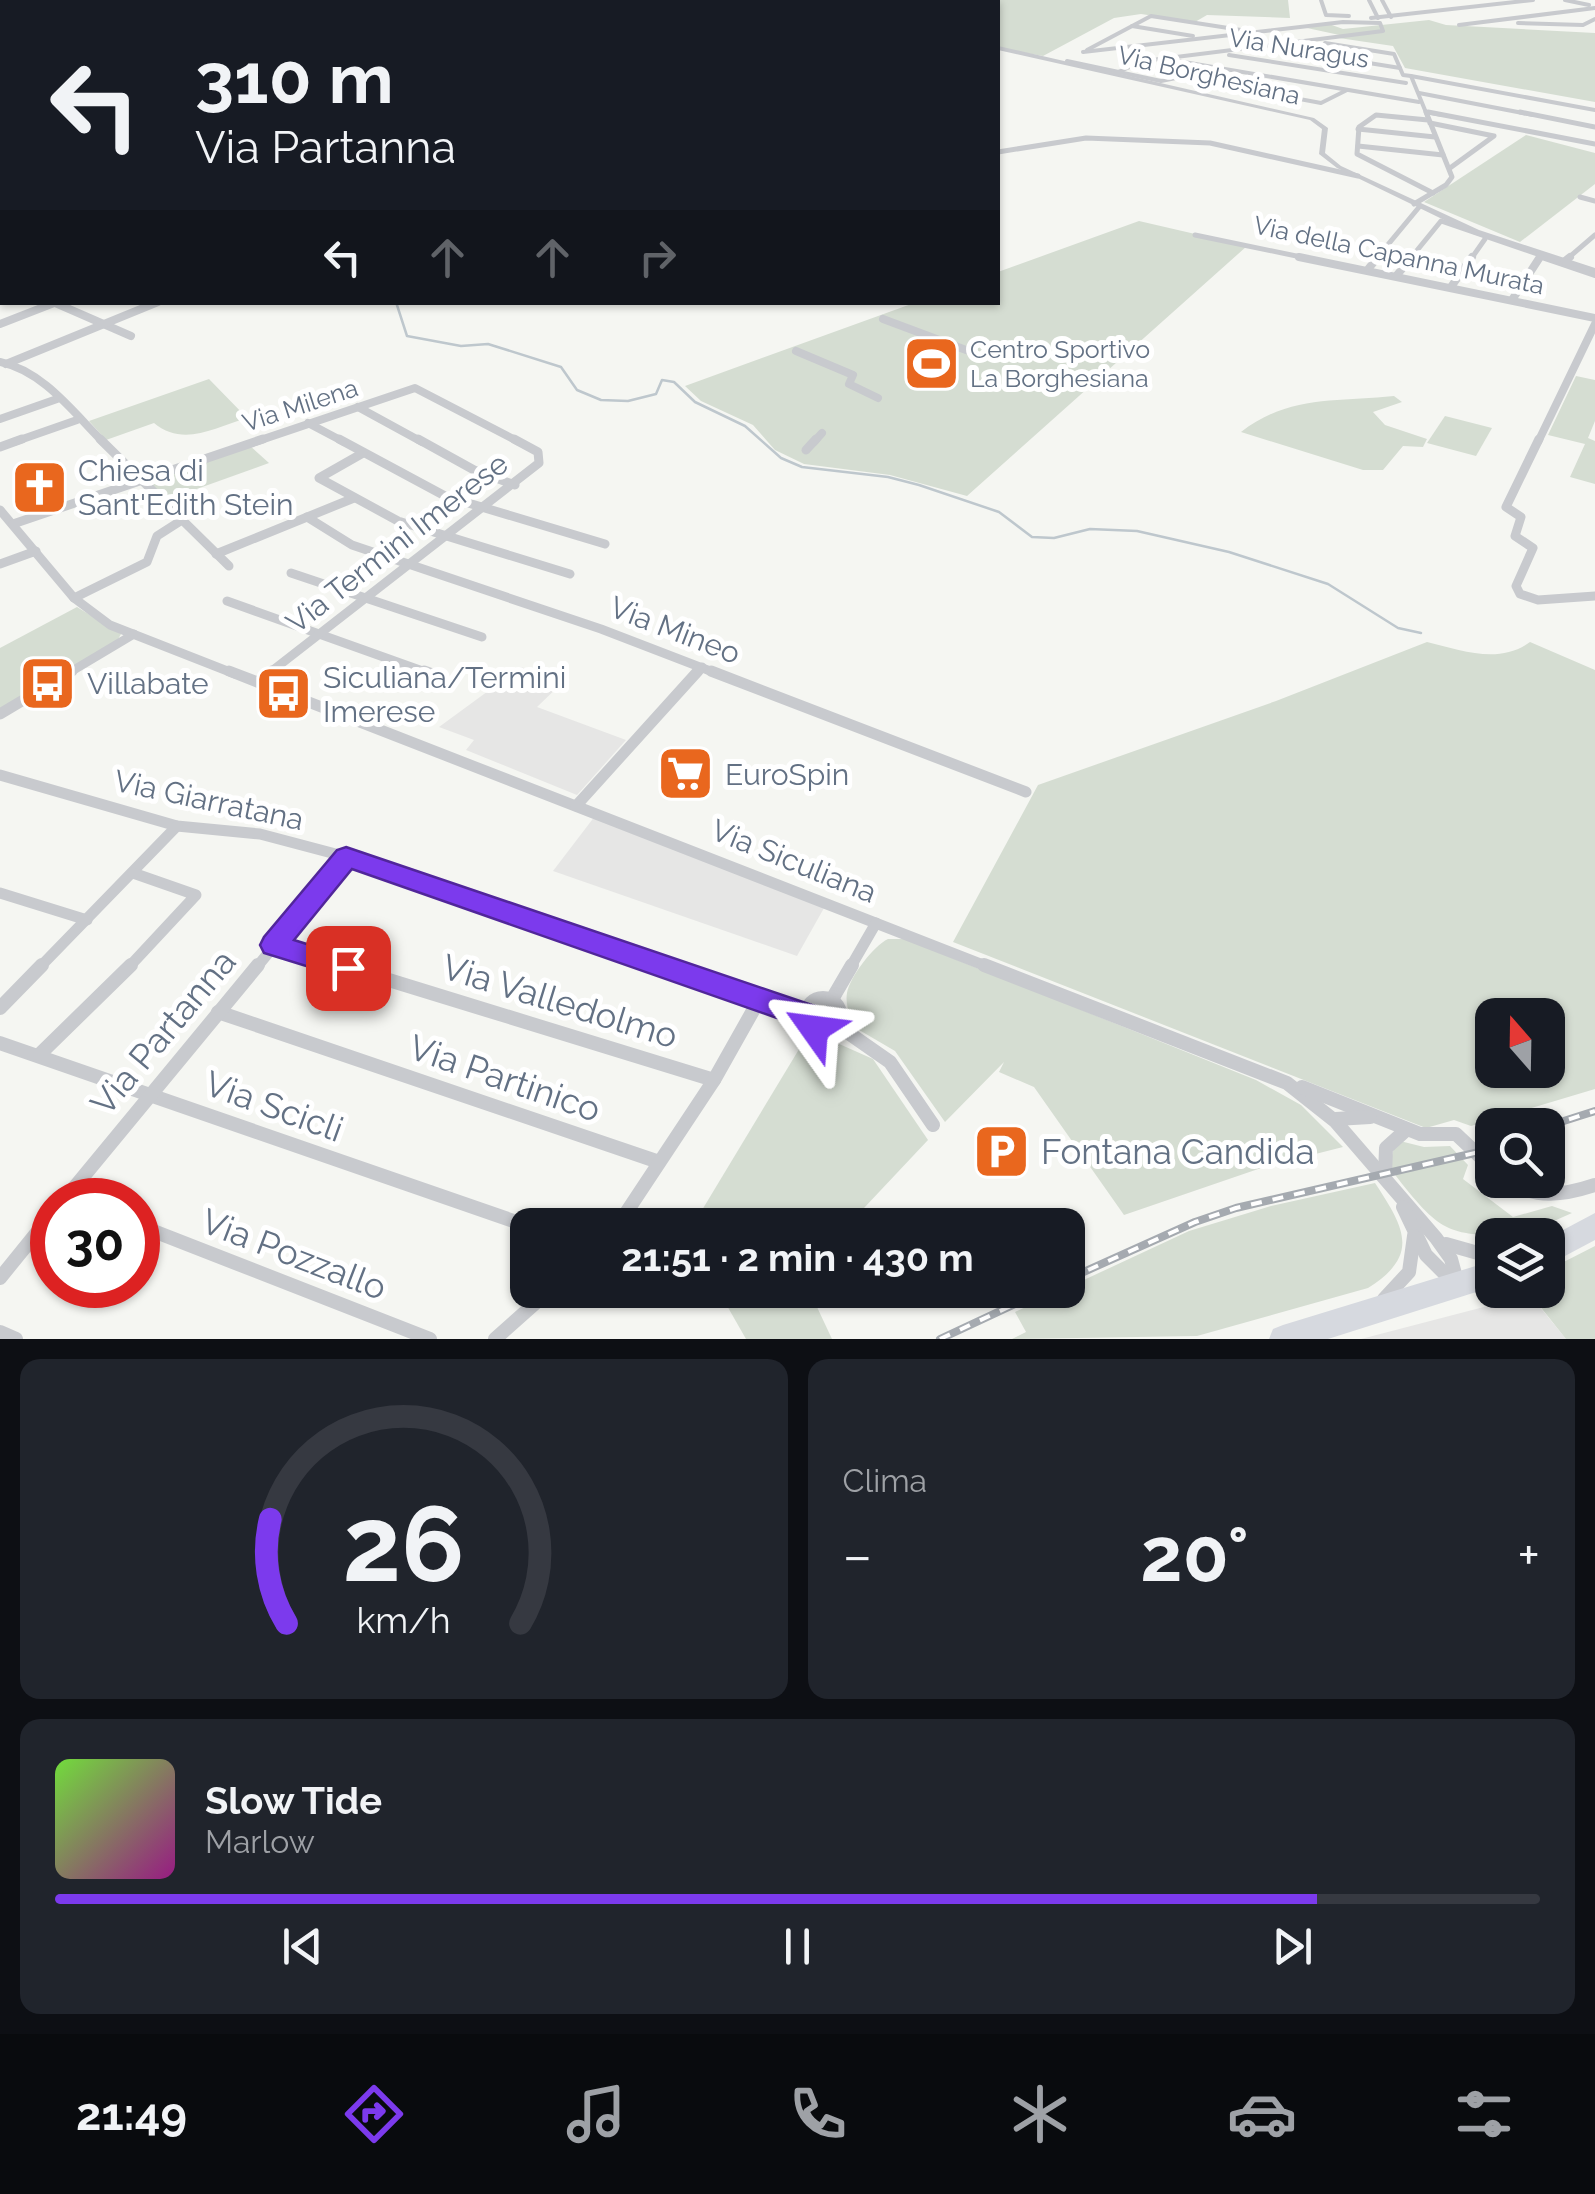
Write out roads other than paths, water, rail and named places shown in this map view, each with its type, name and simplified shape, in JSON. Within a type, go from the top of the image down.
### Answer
[{"type":"main road","points":[[1565,1243],[1595,1226]]},
{"type":"main road","points":[[1282,1339],[1475,1280]]},
{"type":"street","points":[[1321,0],[1326,15],[1379,20]]},
{"type":"street","points":[[1118,72],[1139,62],[1165,58],[1382,32],[1369,0]]},
{"type":"street","points":[[1382,0],[1390,17]]},
{"type":"street","points":[[1428,0],[1435,12]]},
{"type":"street","points":[[1503,0],[1514,2]]},
{"type":"street","points":[[1082,52],[1533,0]]},
{"type":"street","points":[[1564,0],[1595,7]]},
{"type":"street","points":[[1459,25],[1595,7]]},
{"type":"street","points":[[1065,61],[1151,16],[1257,32]]},
{"type":"street","points":[[1487,22],[1584,25],[1595,19]]},
{"type":"street","points":[[1132,26],[1209,38]]},
{"type":"street","points":[[1112,36],[1144,41]]},
{"type":"street","name":"Via Nuragus","points":[[1188,40],[1216,52],[1406,84]]},
{"type":"street","points":[[1314,41],[1394,54],[1419,93],[1419,102]]},
{"type":"street","points":[[1267,46],[1595,110]]},
{"type":"street","name":"Via Borghesiana","points":[[1000,48],[1312,119],[1326,128],[1323,155],[1358,176],[1505,241],[1566,260]]},
{"type":"street","points":[[1165,58],[1419,102]]},
{"type":"street","points":[[1065,61],[1163,81],[1181,77],[1321,104],[1347,90]]},
{"type":"street","points":[[1369,268],[1418,204],[1450,182],[1450,168],[1404,73]]},
{"type":"street","points":[[1419,93],[1595,126]]},
{"type":"street","points":[[1358,129],[1376,115],[1428,118],[1595,144]]},
{"type":"street","points":[[1428,118],[1494,136],[1450,168]]},
{"type":"street","points":[[1358,129],[1435,137]]},
{"type":"street","points":[[1358,129],[1357,155],[1362,160],[1433,193]]},
{"type":"street","points":[[1000,152],[1084,138],[1212,143],[1358,176]]},
{"type":"street","points":[[1358,146],[1443,154]]},
{"type":"street","points":[[1580,197],[1595,201]]},
{"type":"street","name":"Via Borghesiana","points":[[1397,275],[1441,221],[1486,239],[1595,271]]},
{"type":"street","name":"Via della Capanna Murata","points":[[1195,234],[1369,268],[1595,321]]},
{"type":"street","points":[[1566,260],[1595,234]]},
{"type":"street","points":[[1451,287],[1486,239]]},
{"type":"street","name":"Via Borghesiana","points":[[1505,241],[1595,271]]},
{"type":"street","points":[[1512,300],[1541,255]]},
{"type":"street","points":[[0,324],[49,305]]},
{"type":"street","points":[[58,305],[132,336]]},
{"type":"street","points":[[2,364],[150,305]]},
{"type":"street","points":[[883,319],[966,350]]},
{"type":"street","points":[[1595,321],[1507,509],[1521,517],[1515,536],[1533,548],[1516,587],[1521,596],[1531,600],[1595,596]]},
{"type":"street","points":[[796,352],[853,375],[848,384],[878,398]]},
{"type":"street","points":[[2,364],[35,376],[229,566]]},
{"type":"street","name":"Via Milena","points":[[13,524],[415,388]]},
{"type":"street","name":"Via Termini Imerese","points":[[259,681],[538,463],[540,454],[536,449],[415,388]]},
{"type":"street","points":[[0,419],[57,399]]},
{"type":"street","points":[[358,408],[478,472],[514,485]]},
{"type":"street","points":[[0,447],[77,420]]},
{"type":"street","points":[[308,423],[446,496],[605,544]]},
{"type":"street","points":[[806,450],[822,433]]},
{"type":"street","points":[[363,453],[319,477],[394,519],[570,574]]},
{"type":"street","points":[[216,554],[354,498]]},
{"type":"street","name":"Via Siculiana","points":[[0,510],[74,598],[103,622],[1287,1083],[1336,1118],[1400,1199]]},
{"type":"street","name":"Via Mineo","points":[[307,516],[342,541],[702,667],[1026,792]]},
{"type":"street","points":[[74,598],[149,560],[156,536],[182,520]]},
{"type":"street","points":[[0,564],[36,551]]},
{"type":"street","points":[[291,573],[482,637]]},
{"type":"street","points":[[227,601],[435,674]]},
{"type":"street","points":[[0,714],[134,634]]},
{"type":"street","points":[[576,806],[702,667]]},
{"type":"street","name":"Via Giarratana","points":[[0,775],[177,826],[260,834],[346,857],[804,1015]]},
{"type":"street","points":[[0,1008],[177,826]]},
{"type":"street","name":"Via Partanna","points":[[85,1178],[346,857]]},
{"type":"street","points":[[40,1054],[196,895],[133,874]]},
{"type":"street","points":[[0,893],[87,920]]},
{"type":"street","points":[[831,1001],[876,923]]},
{"type":"street","name":"Via Valledolmo","points":[[274,945],[714,1080]]},
{"type":"street","points":[[629,1208],[714,1080],[760,1000]]},
{"type":"street","points":[[831,1001],[814,1002],[804,1015],[814,1029],[837,1026]]},
{"type":"street","points":[[831,1001],[841,1012],[837,1026]]},
{"type":"street","name":"Via Partinico","points":[[218,1012],[660,1162]]},
{"type":"street","points":[[837,1026],[886,1058],[932,1125]]},
{"type":"street","name":"Via Scicli","points":[[0,1043],[510,1220]]},
{"type":"street","points":[[1287,1083],[1343,1101],[1406,1130],[1459,1136],[1475,1152]]},
{"type":"street","points":[[1336,1118],[1378,1117]]},
{"type":"street","points":[[1387,1181],[1386,1148],[1406,1130]]},
{"type":"street","points":[[1565,1192],[1595,1184]]},
{"type":"street","points":[[1400,1199],[1414,1236],[1433,1264],[1458,1286]]},
{"type":"street","points":[[1400,1199],[1452,1259],[1458,1286]]},
{"type":"street","name":"Via Pozzallo","points":[[160,1234],[430,1339]]},
{"type":"street","points":[[1350,1320],[1385,1299],[1403,1281],[1414,1258],[1414,1236]]},
{"type":"street","points":[[1438,1240],[1475,1254]]},
{"type":"street","points":[[0,1278],[30,1241]]},
{"type":"street","points":[[494,1339],[529,1308]]},
{"type":"street","points":[[0,1332],[16,1339]]},
{"type":"waterway","points":[[397,305],[407,336],[461,346],[488,344],[561,367],[577,390],[601,400],[628,401],[656,394],[662,380],[674,382],[695,402],[745,426],[781,458],[802,467],[888,477],[919,485],[999,512],[1032,537],[1054,538],[1090,529],[1137,531],[1229,552],[1328,584],[1398,628],[1421,633]]},
{"type":"railway","points":[[1565,1121],[1595,1111]]},
{"type":"railway","points":[[1085,1271],[1236,1208],[1475,1153]]},
{"type":"railway","points":[[940,1339],[1006,1308]]},
{"type":"place","name":"Centro Sportivo La Borghesiana","points":[[931,363]]},
{"type":"place","name":"Chiesa di Sant'Edith Stein","points":[[39,487]]},
{"type":"place","name":"Villabate","points":[[48,683]]},
{"type":"place","name":"Siculiana/Termini Imerese","points":[[284,694]]},
{"type":"place","name":"EuroSpin","points":[[686,774]]},
{"type":"place","name":"Fontana Candida","points":[[1002,1151]]}]
